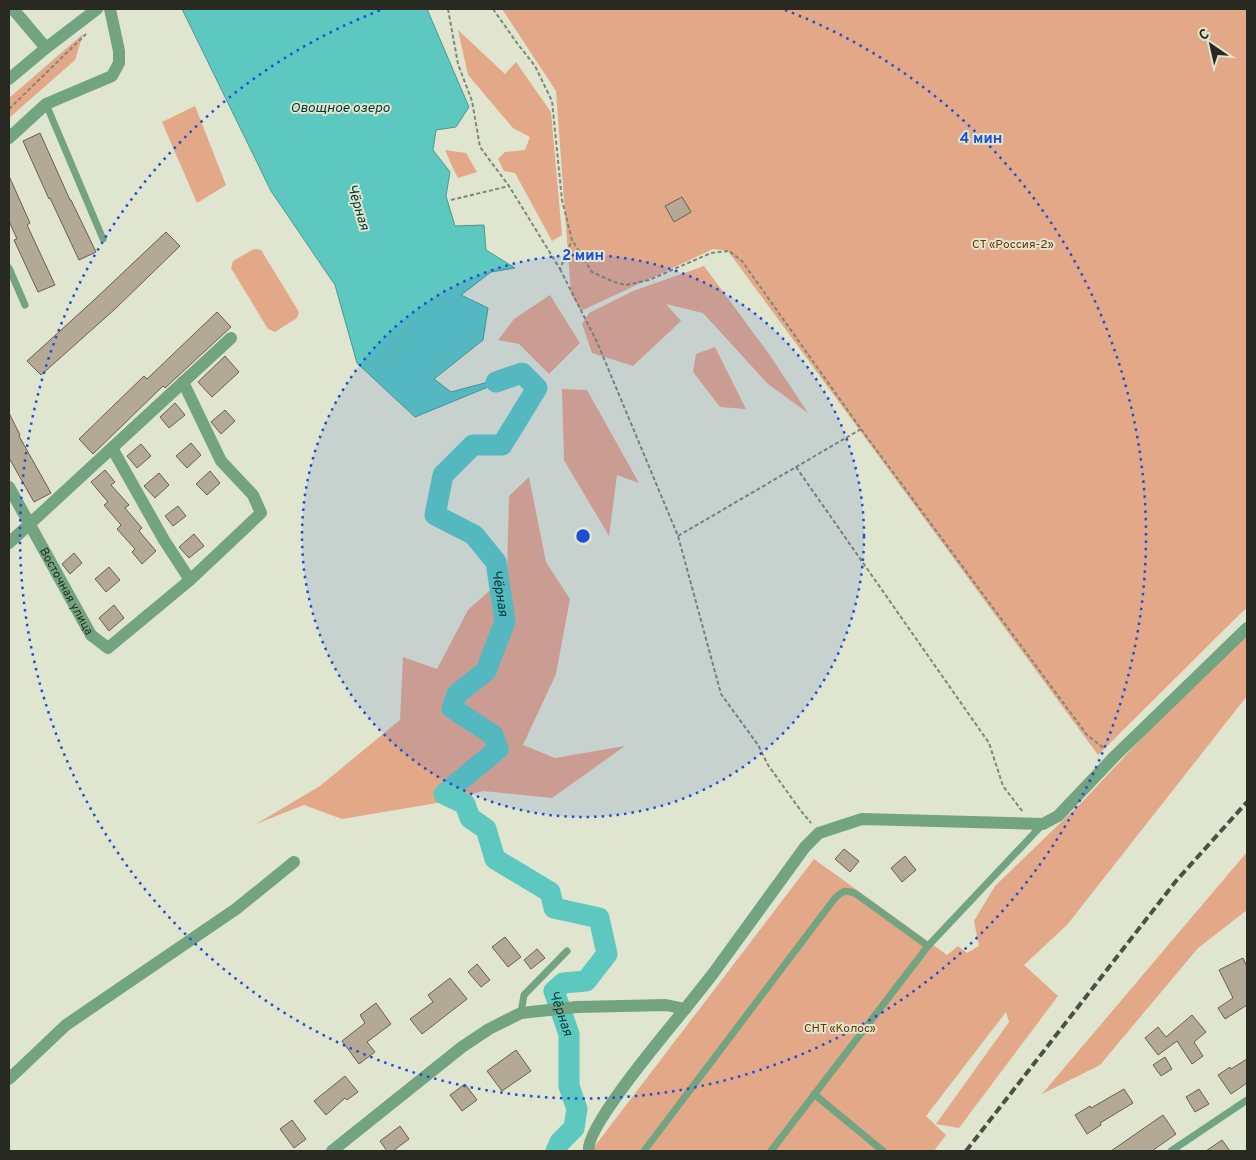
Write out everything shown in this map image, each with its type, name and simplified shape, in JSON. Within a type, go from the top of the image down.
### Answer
[{"type":"street","points":[[13,9],[46,48]]},
{"type":"street","points":[[9,79],[97,9]]},
{"type":"street","points":[[9,138],[46,104],[112,76],[119,63],[119,51],[110,9]]},
{"type":"street","points":[[9,543],[231,338]]},
{"type":"street","name":"Восточная улица","points":[[9,487],[91,635],[108,648],[190,580],[261,513],[253,495],[221,461],[183,382]]},
{"type":"street","points":[[112,448],[164,540],[190,580]]},
{"type":"street","points":[[589,1151],[588,1148],[595,1132],[624,1085],[712,975],[805,847],[820,833],[862,819],[1037,824],[1058,816],[1115,756],[1247,628]]},
{"type":"street","points":[[9,1079],[66,1025],[236,909],[294,862]]},
{"type":"street","points":[[332,1151],[462,1047],[489,1029],[521,1013],[577,1007],[666,1005],[685,1009]]},
{"type":"lane","points":[[46,104],[103,239]]},
{"type":"lane","points":[[9,268],[24,306]]},
{"type":"lane","points":[[771,1151],[928,946],[1037,824]]},
{"type":"lane","points":[[644,1151],[835,898],[842,892],[849,891],[856,894],[928,946]]},
{"type":"lane","points":[[521,1013],[524,995],[568,951]]},
{"type":"lane","points":[[814,1094],[883,1151]]},
{"type":"lane","points":[[1171,1151],[1247,1100]]},
{"type":"path","points":[[448,9],[458,64],[472,101],[480,147],[509,186],[560,269],[597,342],[678,536],[722,694],[758,745],[768,765],[801,811],[820,833]]},
{"type":"path","points":[[492,9],[535,66],[552,101],[562,200],[572,240],[592,272],[626,285],[649,280],[711,253],[729,251],[742,261],[862,429],[1087,735],[1115,756]]},
{"type":"path","points":[[9,110],[89,31]]},
{"type":"path","points":[[451,200],[509,186]]},
{"type":"path","points":[[560,269],[572,240]]},
{"type":"path","points":[[678,536],[862,429]]},
{"type":"path","points":[[796,467],[989,742],[1003,786],[1037,824]]},
{"type":"green space","name":"СТ «Россия-2»","points":[[502,9],[1247,9],[1247,608],[1098,755],[728,251],[713,249],[581,311],[571,294],[556,91]]},
{"type":"green space","points":[[458,30],[505,74],[516,62],[551,112],[562,235],[552,241],[515,173],[504,171],[498,159],[505,152],[525,150],[530,137],[513,128],[468,75]]},
{"type":"green space","points":[[83,34],[75,60],[9,118],[9,98]]},
{"type":"green space","points":[[195,106],[226,185],[197,203],[162,122]]},
{"type":"green space","points":[[445,150],[466,153],[477,172],[458,178]]},
{"type":"green space","points":[[254,249],[261,250],[299,312],[297,318],[275,332],[268,329],[231,268],[233,261]]},
{"type":"green space","points":[[704,266],[769,354],[808,413],[768,384],[703,313],[666,304],[681,321],[633,366],[592,353],[582,324],[589,313],[633,291]]},
{"type":"green space","points":[[550,295],[580,343],[549,374],[519,344],[498,340],[514,319]]},
{"type":"green space","points":[[715,347],[746,409],[720,407],[693,372],[696,354]]},
{"type":"green space","points":[[562,389],[587,390],[639,483],[617,475],[609,536],[564,460]]},
{"type":"green space","points":[[529,477],[546,562],[570,599],[556,674],[523,745],[555,758],[625,746],[552,798],[483,791],[437,803],[342,819],[304,805],[256,824],[320,786],[400,720],[403,657],[437,669],[468,610],[507,575],[509,496]]},
{"type":"green space","name":"СНТ «Колос»","points":[[1247,636],[1247,696],[1067,925],[1024,965],[1058,996],[959,1128],[936,1124],[1009,1022],[1006,1012],[926,1116],[946,1135],[934,1151],[591,1151],[814,859],[947,955],[958,946],[967,953],[979,946],[974,921],[995,886],[1083,801],[1183,694]]},
{"type":"green space","points":[[1247,852],[1247,910],[1198,948],[1100,1065],[1042,1094]]},
{"type":"water","name":"Овощное озеро","points":[[182,9],[427,9],[469,107],[456,127],[436,130],[433,150],[450,172],[446,196],[455,226],[484,225],[486,250],[515,268],[491,272],[461,295],[488,308],[483,340],[434,379],[451,392],[522,373],[415,417],[357,363],[335,285],[271,191]]},
{"type":"building","points":[[40,133],[96,252],[79,260],[23,141]]},
{"type":"building","points":[[9,176],[30,223],[27,225],[55,285],[38,292],[14,240],[17,239],[9,221]]},
{"type":"building","points":[[682,197],[691,212],[674,222],[665,206]]},
{"type":"building","points":[[166,232],[180,246],[115,309],[41,375],[27,361]]},
{"type":"building","points":[[217,312],[231,327],[165,388],[163,386],[93,454],[79,439],[144,376],[147,379]]},
{"type":"building","points":[[225,356],[239,372],[212,397],[198,382]]},
{"type":"building","points":[[175,403],[185,415],[169,428],[160,417]]},
{"type":"building","points":[[225,410],[235,421],[221,434],[211,422]]},
{"type":"building","points":[[9,413],[19,436],[51,493],[34,502],[9,458]]},
{"type":"building","points":[[191,443],[201,455],[187,468],[176,456]]},
{"type":"building","points":[[141,444],[151,456],[137,468],[127,456]]},
{"type":"building","points":[[105,470],[115,482],[111,485],[129,505],[125,508],[142,528],[139,531],[156,551],[142,564],[132,552],[135,549],[117,529],[121,525],[104,505],[108,502],[91,482]]},
{"type":"building","points":[[210,471],[220,483],[207,495],[196,484]]},
{"type":"building","points":[[159,473],[169,485],[155,498],[144,486]]},
{"type":"building","points":[[178,506],[186,516],[173,526],[165,516]]},
{"type":"building","points":[[194,534],[204,546],[189,558],[179,547]]},
{"type":"building","points":[[74,553],[82,563],[70,574],[62,564]]},
{"type":"building","points":[[109,567],[120,580],[106,592],[95,579]]},
{"type":"building","points":[[114,605],[124,618],[109,631],[99,618]]},
{"type":"building","points":[[844,849],[859,861],[850,872],[835,859]]},
{"type":"building","points":[[905,856],[916,870],[902,882],[891,868]]},
{"type":"building","points":[[505,937],[521,957],[508,967],[492,947]]},
{"type":"building","points":[[537,949],[545,958],[531,969],[524,960]]},
{"type":"building","points":[[1243,958],[1247,967],[1247,1005],[1225,1019],[1218,1008],[1233,998],[1219,970]]},
{"type":"building","points":[[477,964],[490,980],[481,987],[468,972]]},
{"type":"building","points":[[450,978],[467,999],[422,1034],[410,1019],[433,1002],[428,995]]},
{"type":"building","points":[[376,1003],[391,1024],[367,1042],[375,1052],[359,1064],[342,1041],[365,1023],[360,1015]]},
{"type":"building","points":[[1192,1015],[1206,1032],[1194,1042],[1203,1056],[1192,1064],[1177,1041],[1158,1055],[1145,1038],[1158,1027],[1166,1037]]},
{"type":"building","points":[[516,1050],[531,1071],[502,1091],[487,1071]]},
{"type":"building","points":[[1165,1057],[1172,1069],[1161,1076],[1153,1065]]},
{"type":"building","points":[[1247,1059],[1247,1083],[1231,1094],[1218,1075]]},
{"type":"building","points":[[345,1076],[358,1092],[347,1100],[345,1098],[326,1115],[314,1101]]},
{"type":"building","points":[[465,1084],[477,1100],[462,1111],[450,1095]]},
{"type":"building","points":[[1124,1089],[1133,1103],[1100,1123],[1101,1125],[1087,1134],[1075,1115]]},
{"type":"building","points":[[1199,1089],[1209,1104],[1195,1112],[1186,1097]]},
{"type":"building","points":[[1163,1115],[1176,1134],[1152,1151],[1111,1151]]},
{"type":"building","points":[[292,1120],[306,1139],[294,1148],[280,1129]]},
{"type":"building","points":[[400,1126],[409,1139],[393,1151],[387,1151],[380,1141]]},
{"type":"building","points":[[1222,1140],[1230,1151],[1206,1151]]},
{"type":"waterway","name":"Чёрная","points":[[496,382],[522,373],[537,388],[502,445],[473,445],[443,475],[435,515],[474,535],[496,562],[505,621],[486,671],[457,694],[452,708],[493,735],[498,749],[444,794],[465,804],[470,818],[486,829],[495,859],[550,892],[554,908],[599,918],[607,954],[586,981],[563,983],[554,991],[569,1034],[569,1086],[577,1109],[574,1128],[560,1142],[556,1151]]},
{"type":"railway","points":[[966,1151],[1176,881],[1247,802]]}]
